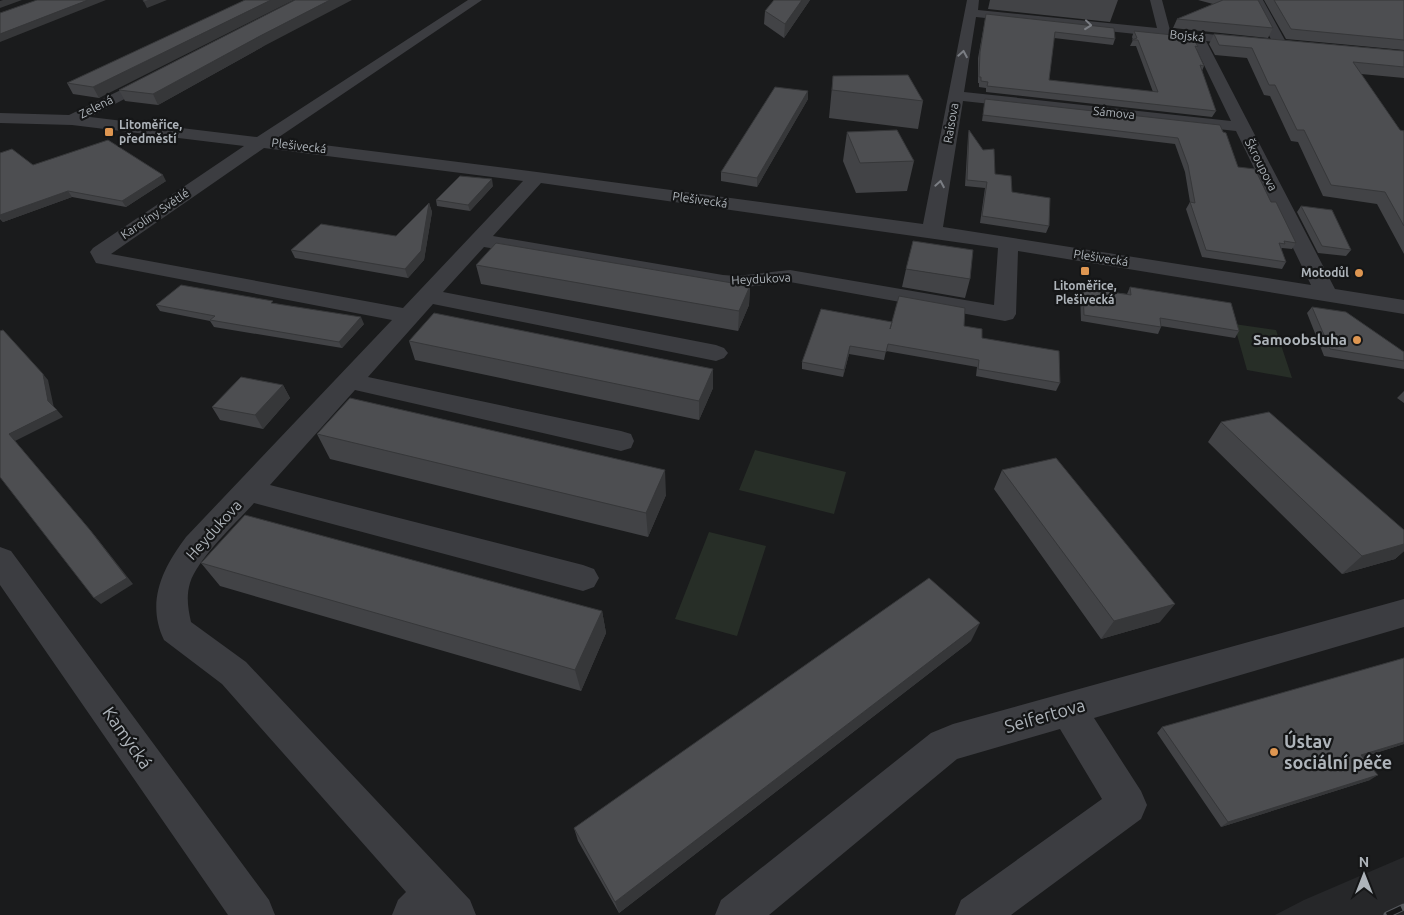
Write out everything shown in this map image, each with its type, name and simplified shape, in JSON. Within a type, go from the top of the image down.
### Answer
[{"type":"street","name":"Karolíny Světlé","points":[[409,316],[103,258],[100,252],[261,142],[476,0]]},
{"type":"street","points":[[1082,12],[1163,27],[1156,0]]},
{"type":"street","name":"Bojská","points":[[972,6],[1163,27],[1197,37],[1284,45],[1257,0]]},
{"type":"street","name":"Raisova","points":[[932,232],[972,6]]},
{"type":"street","name":"Škroupova","points":[[1197,37],[1326,293]]},
{"type":"street","name":"Zelená","points":[[72,120],[168,71]]},
{"type":"street","name":"Sámova","points":[[956,96],[1242,127]]},
{"type":"street","name":"Plešivecká","points":[[3,114],[72,120],[536,176],[932,232],[1326,293],[1404,307]]},
{"type":"street","name":"Heydukova","points":[[434,907],[234,674],[176,630],[171,605],[173,584],[185,561],[197,546],[536,176]]},
{"type":"street","name":"Heydukova","points":[[478,240],[723,281],[736,282],[790,276],[1004,314],[1008,244]]},
{"type":"street","points":[[427,296],[716,353]]},
{"type":"street","points":[[350,381],[621,441]]},
{"type":"street","points":[[249,491],[583,578]]},
{"type":"street","name":"Kamýcká","points":[[0,560],[254,915]]},
{"type":"street","name":"Seifertova","points":[[736,915],[944,746],[1404,613]]},
{"type":"street","points":[[976,915],[1127,806],[1068,709]]},
{"type":"shaded area","points":[[1234,324],[1276,330],[1292,378],[1247,370]]},
{"type":"shaded area","points":[[755,450],[846,472],[834,514],[739,490]]},
{"type":"shaded area","points":[[709,532],[766,546],[737,636],[675,619]]},
{"type":"shaded area","points":[[1404,857],[1404,915],[1275,915],[1304,900]]},
{"type":"building","points":[[37,0],[88,0],[0,34],[0,13]]},
{"type":"building","points":[[245,0],[271,0],[93,87],[67,83]]},
{"type":"building","points":[[295,0],[330,0],[153,94],[119,90]]},
{"type":"building","points":[[774,0],[802,0],[785,24],[765,11]]},
{"type":"building","points":[[1223,0],[1258,0],[1273,28],[1177,19]]},
{"type":"building","points":[[1274,0],[1404,0],[1404,40],[1291,29]]},
{"type":"building","points":[[986,14],[1114,28],[1115,39],[1055,32],[1049,80],[1158,92],[1138,40],[1132,40],[1137,38],[1134,31],[1193,37],[1204,66],[1200,65],[1216,111],[987,86],[988,82],[981,81],[981,77],[979,77],[980,52]]},
{"type":"building","points":[[1214,34],[1404,51],[1404,67],[1353,62],[1400,130],[1404,131],[1404,226],[1385,192],[1331,185],[1304,130],[1297,130],[1275,85],[1269,85],[1252,48],[1219,45]]},
{"type":"building","points":[[908,75],[923,101],[832,90],[833,76]]},
{"type":"building","points":[[775,87],[808,91],[757,178],[721,172]]},
{"type":"building","points":[[985,99],[1220,125],[1223,132],[1226,133],[1238,167],[1255,169],[1271,202],[1276,202],[1296,243],[1284,241],[1285,244],[1279,243],[1286,262],[1206,250],[1190,202],[1195,203],[1188,165],[1178,138],[983,115]]},
{"type":"building","points":[[897,130],[914,161],[860,163],[847,132]]},
{"type":"building","points":[[969,130],[983,150],[994,149],[995,174],[1011,176],[1012,192],[1050,198],[1049,226],[982,216],[987,182],[967,180]]},
{"type":"building","points":[[108,140],[163,175],[122,201],[68,191],[0,215],[0,153],[12,149],[33,165]]},
{"type":"building","points":[[460,176],[492,179],[468,205],[436,200]]},
{"type":"building","points":[[429,203],[421,251],[405,269],[291,250],[321,224],[396,236]]},
{"type":"building","points":[[1301,206],[1332,210],[1351,250],[1322,246]]},
{"type":"building","points":[[913,241],[973,250],[970,279],[906,269]]},
{"type":"building","points":[[496,243],[750,286],[739,311],[476,265]]},
{"type":"building","points":[[181,285],[273,301],[271,303],[361,317],[339,342],[210,320],[215,316],[156,305]]},
{"type":"building","points":[[1130,287],[1231,303],[1239,331],[1160,318],[1161,327],[1084,315],[1083,288],[1131,295]]},
{"type":"building","points":[[899,296],[965,308],[964,326],[982,329],[982,338],[1059,351],[1060,383],[978,369],[979,360],[888,344],[886,352],[850,346],[844,370],[802,362],[821,309],[892,322]]},
{"type":"building","name":"Samoobsluha","points":[[1312,307],[1346,312],[1404,352],[1404,361],[1330,349]]},
{"type":"building","points":[[434,313],[713,369],[699,401],[409,341]]},
{"type":"building","points":[[3,330],[43,374],[48,401],[57,410],[9,434],[90,530],[127,578],[94,598],[0,477],[0,331]]},
{"type":"building","points":[[241,377],[283,385],[255,415],[212,407]]},
{"type":"building","points":[[350,398],[665,470],[646,513],[317,434]]},
{"type":"building","points":[[1269,412],[1404,530],[1404,544],[1362,556],[1221,422]]},
{"type":"building","points":[[1056,458],[1175,604],[1114,621],[1002,470]]},
{"type":"building","points":[[245,515],[602,611],[575,670],[201,563]]},
{"type":"building","points":[[929,578],[980,623],[615,902],[574,828]]},
{"type":"building","name":"Ústav sociální péče","points":[[1404,658],[1404,742],[1361,755],[1378,775],[1228,822],[1162,727]]},
{"type":"railway","points":[[1387,915],[1404,907]]},
{"type":"place","name":"Litoměřice, předměstí","points":[[109,132]]},
{"type":"place","name":"Litoměřice, Plešivecká","points":[[1085,271]]},
{"type":"place","name":"Motodůl","points":[[1359,273]]},
{"type":"place","name":"Samoobsluha","points":[[1357,340]]},
{"type":"place","name":"Ústav sociální péče","points":[[1274,752]]}]
